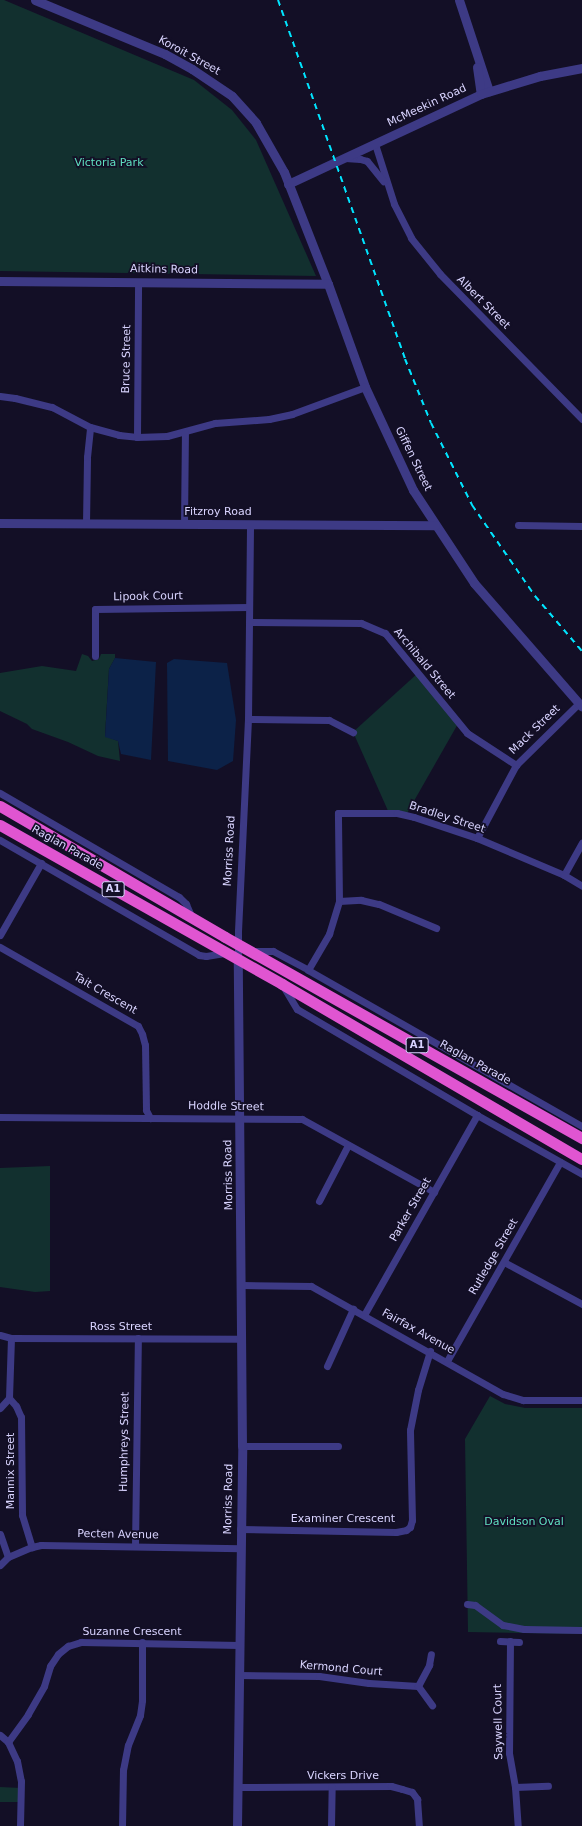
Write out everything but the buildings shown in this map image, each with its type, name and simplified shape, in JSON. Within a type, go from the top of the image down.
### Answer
[{"type":"highway","name":"Raglan Parade","points":[[0,806],[252,952],[582,1138]]},
{"type":"highway","name":"Raglan Parade","points":[[0,825],[238,961],[282,984],[582,1159]]},
{"type":"street","name":"Koroit Street","points":[[35,0],[165,54],[232,96],[256,123],[288,184]]},
{"type":"street","points":[[459,0],[472,40],[485,93]]},
{"type":"street","name":"McMeekin Road","points":[[288,184],[485,93],[540,76],[582,68]]},
{"type":"street","name":"Albert Street","points":[[375,144],[388,189],[411,238],[440,274],[582,419]]},
{"type":"street","name":"Albert Street","points":[[343,159],[360,159],[370,163],[388,189]]},
{"type":"street","name":"Giffen Street","points":[[288,184],[328,284],[365,387],[413,490],[474,584],[580,705]]},
{"type":"street","name":"Aitkins Road","points":[[0,281],[328,284]]},
{"type":"street","name":"Bruce Street","points":[[137,437],[138,282]]},
{"type":"street","points":[[0,396],[52,407],[90,427],[119,435],[137,437],[167,436],[215,423],[256,421],[292,414],[365,387]]},
{"type":"street","points":[[86,523],[87,457],[90,427]]},
{"type":"street","points":[[184,524],[185,432]]},
{"type":"street","name":"Fitzroy Road","points":[[0,523],[435,525]]},
{"type":"street","name":"Morriss Road","points":[[237,1826],[242,1446],[241,1119],[238,944],[248,719],[250,524]]},
{"type":"street","points":[[518,525],[582,526]]},
{"type":"street","name":"Lipook Court","points":[[95,656],[95,609],[249,606]]},
{"type":"street","name":"Archibald Street","points":[[249,622],[361,623],[385,633],[467,733],[516,765]]},
{"type":"street","name":"Mack Street","points":[[477,838],[516,765],[580,705]]},
{"type":"street","points":[[248,719],[329,720],[353,732]]},
{"type":"street","name":"Raglan Parade","points":[[0,793],[179,897],[186,904],[191,916]]},
{"type":"street","name":"Bradley Street","points":[[308,970],[329,934],[339,900],[338,813],[396,813],[414,817],[477,838],[564,875],[582,886]]},
{"type":"street","points":[[0,840],[199,955],[206,956],[226,953]]},
{"type":"street","points":[[564,875],[582,843]]},
{"type":"street","points":[[0,935],[41,863]]},
{"type":"street","points":[[339,900],[361,900],[379,904],[436,928]]},
{"type":"street","name":"Tait Crescent","points":[[0,947],[138,1026],[145,1045],[146,1110],[150,1118]]},
{"type":"street","name":"Raglan Parade","points":[[252,952],[272,951],[582,1126]]},
{"type":"street","points":[[282,984],[296,1009],[477,1115],[582,1174]]},
{"type":"street","name":"Parker Street","points":[[364,1315],[477,1115]]},
{"type":"street","name":"Hoddle Street","points":[[0,1117],[302,1119],[434,1192]]},
{"type":"street","points":[[319,1201],[348,1145]]},
{"type":"street","name":"Rutledge Street","points":[[447,1362],[560,1162]]},
{"type":"street","points":[[504,1262],[582,1304]]},
{"type":"street","name":"Fairfax Avenue","points":[[242,1285],[311,1286],[513,1398],[582,1400]]},
{"type":"street","points":[[327,1366],[353,1309]]},
{"type":"street","name":"Ross Street","points":[[0,1335],[11,1338],[242,1338]]},
{"type":"street","points":[[0,1408],[9,1398],[11,1338]]},
{"type":"street","name":"Humphreys Street","points":[[134,1546],[138,1338]]},
{"type":"street","name":"Examiner Crescent","points":[[240,1529],[396,1532],[406,1530],[410,1526],[412,1520],[410,1430],[418,1390],[430,1351]]},
{"type":"street","name":"Mannix Street","points":[[9,1398],[16,1406],[21,1417],[22,1515],[32,1547]]},
{"type":"street","points":[[242,1446],[338,1446]]},
{"type":"street","points":[[0,1534],[8,1557]]},
{"type":"street","name":"Pecten Avenue","points":[[0,1565],[8,1557],[41,1545],[241,1548]]},
{"type":"street","points":[[467,1604],[475,1605],[503,1625],[524,1629],[582,1630]]},
{"type":"street","points":[[500,1641],[519,1642]]},
{"type":"street","name":"Saywell Court","points":[[510,1641],[509,1753],[515,1787],[518,1826]]},
{"type":"street","name":"Suzanne Crescent","points":[[8,1742],[28,1714],[44,1686],[50,1666],[58,1654],[68,1646],[81,1642],[239,1645]]},
{"type":"street","points":[[122,1826],[123,1770],[128,1745],[140,1715],[142,1700],[142,1642]]},
{"type":"street","points":[[431,1654],[430,1665],[418,1686],[432,1705]]},
{"type":"street","name":"Kermond Court","points":[[239,1675],[319,1676],[369,1683],[418,1686]]},
{"type":"street","points":[[0,1735],[8,1742],[17,1761],[21,1781],[20,1826]]},
{"type":"street","name":"Vickers Drive","points":[[238,1787],[391,1786],[412,1792],[417,1799],[419,1826]]},
{"type":"street","points":[[515,1787],[548,1786]]},
{"type":"street","points":[[331,1826],[332,1787]]},
{"type":"green space","name":"Victoria Park","points":[[0,0],[4,0],[194,80],[232,110],[256,140],[316,276],[0,271]]},
{"type":"green space","points":[[82,654],[88,656],[92,661],[99,659],[101,654],[115,654],[115,658],[109,669],[105,736],[118,741],[120,761],[98,756],[68,742],[32,729],[27,724],[0,711],[0,673],[42,666],[76,671]]},
{"type":"green space","points":[[418,673],[459,722],[406,815],[389,813],[353,732]]},
{"type":"green space","points":[[50,1166],[50,1291],[35,1292],[0,1287],[0,1168]]},
{"type":"green space","name":"Davidson Oval","points":[[490,1396],[505,1404],[525,1408],[582,1408],[582,1634],[468,1632],[465,1439]]},
{"type":"green space","points":[[0,1787],[21,1788],[21,1802],[0,1802]]},
{"type":"water","points":[[115,658],[156,662],[151,760],[121,754],[118,741],[105,737],[109,669]]},
{"type":"water","points":[[174,659],[227,663],[236,720],[233,761],[217,770],[168,761],[167,663]]},
{"type":"railway","points":[[278,0],[405,359],[431,423],[472,505],[535,596],[582,651]]}]
